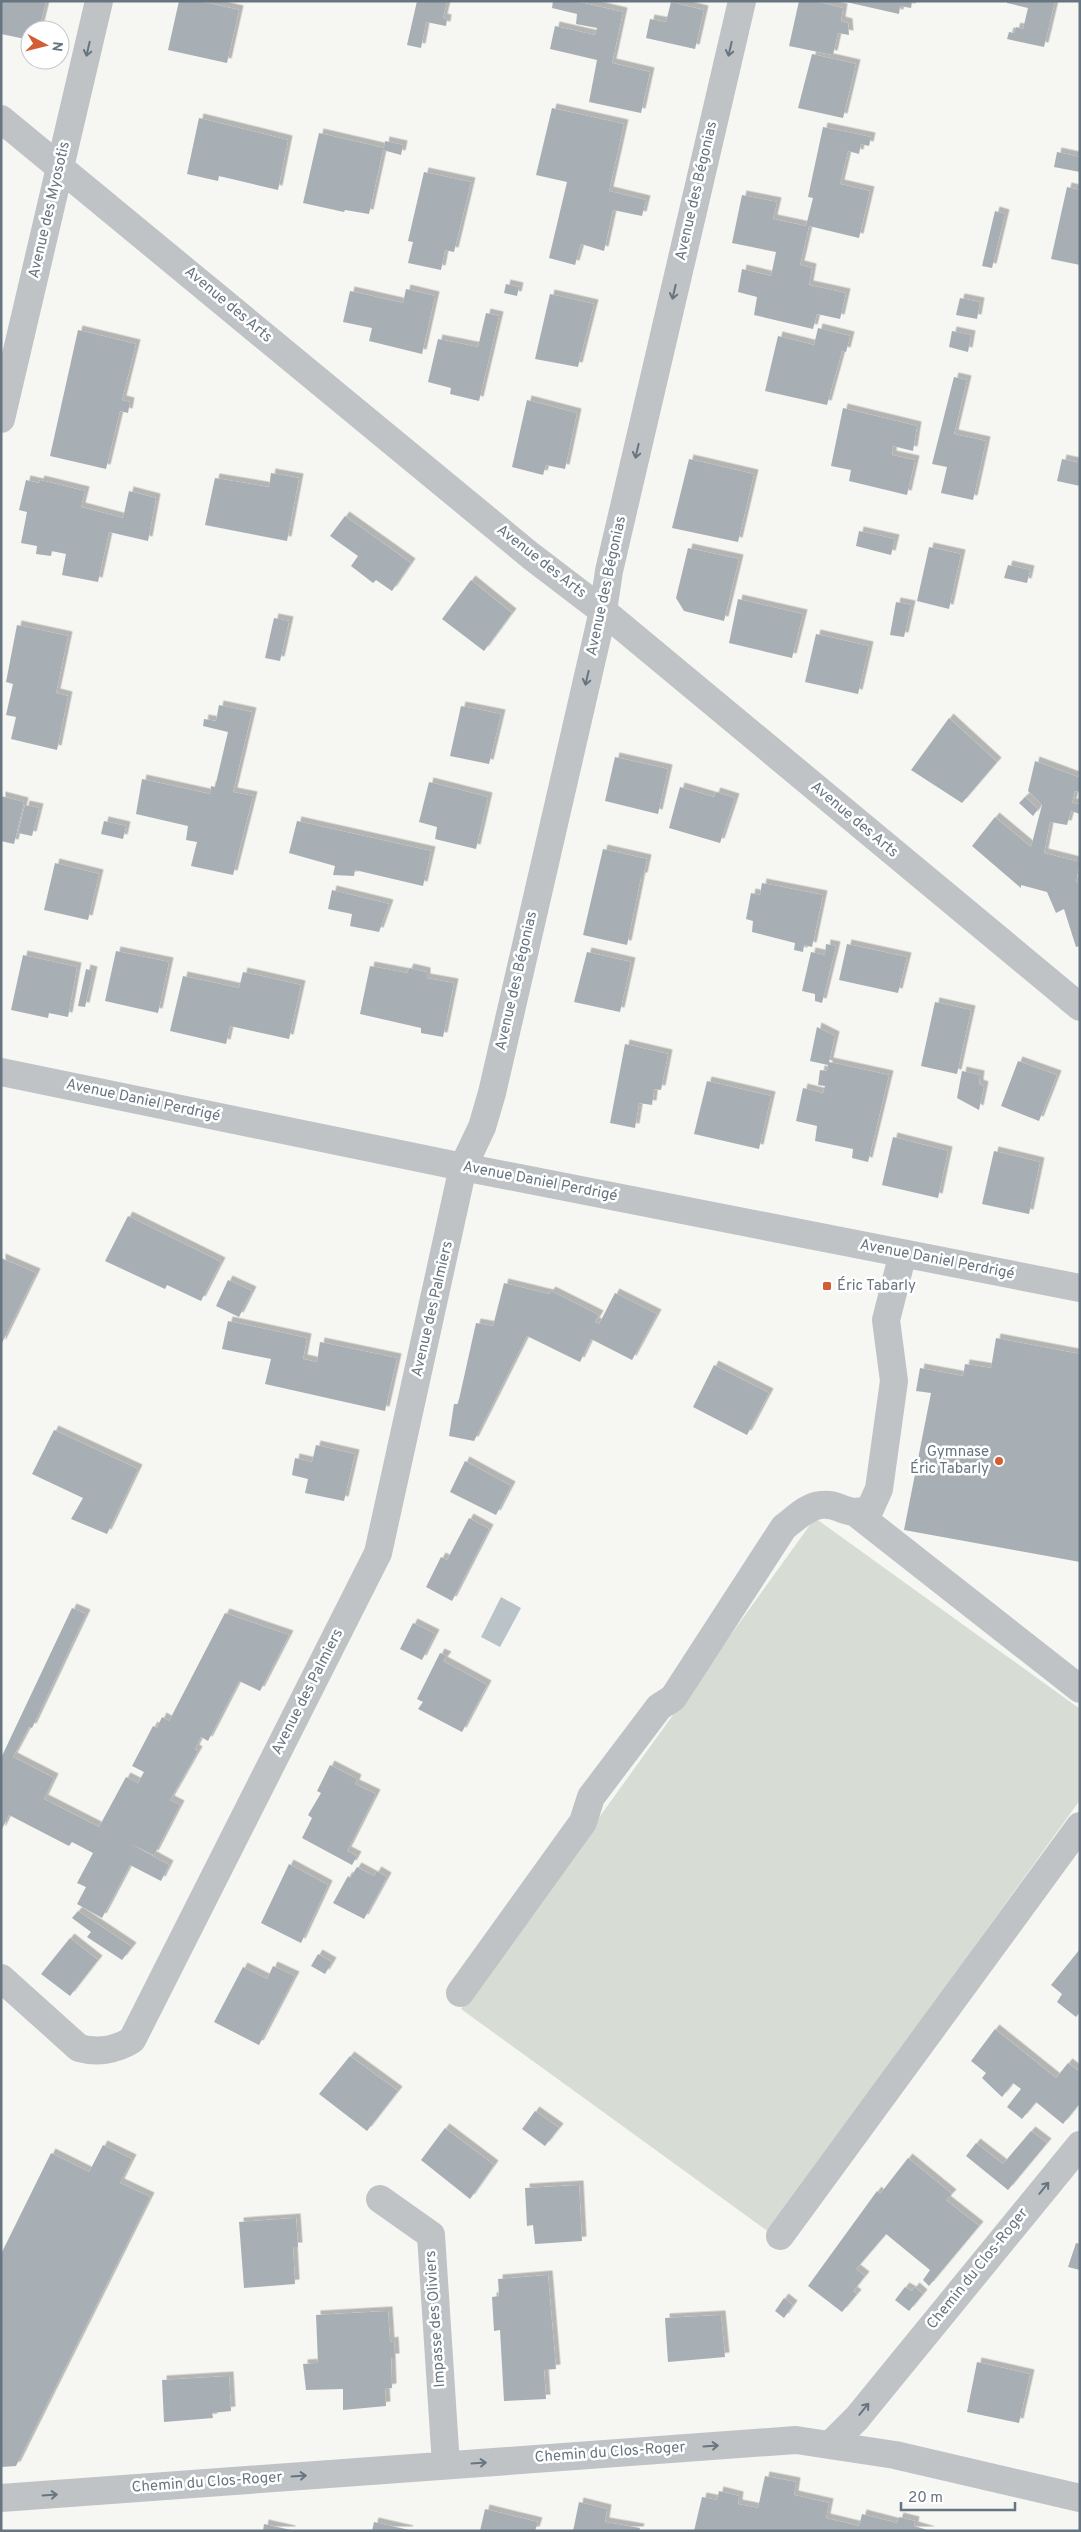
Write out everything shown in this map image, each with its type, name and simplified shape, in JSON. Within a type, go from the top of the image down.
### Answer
[{"type":"street","name":"Avenue des Myosotis","points":[[1,420],[99,1]]},
{"type":"street","name":"Avenue des Bégonias","points":[[463,1167],[482,1127],[492,1093],[603,611],[609,571],[742,1]]},
{"type":"street","name":"Avenue des Arts","points":[[1,119],[532,556],[603,611],[1080,1007]]},
{"type":"street","name":"Avenue Daniel Perdrigé","points":[[1,1072],[463,1167],[1079,1286]]},
{"type":"street","name":"Avenue des Palmiers","points":[[1,1978],[79,2048],[92,2052],[121,2046],[132,2040],[378,1553],[463,1167]]},
{"type":"street","points":[[857,1514],[870,1509],[879,1489],[894,1381],[886,1320],[903,1253]]},
{"type":"street","points":[[460,1993],[584,1822],[591,1797],[659,1707],[673,1698],[784,1527],[810,1508],[822,1504],[857,1514],[1080,1689]]},
{"type":"street","points":[[780,2236],[1080,1826]]},
{"type":"street","name":"Chemin du Clos-Roger","points":[[1,2498],[796,2440],[831,2444],[864,2410],[1080,2144]]},
{"type":"street","name":"Impasse des Oliviers","points":[[380,2199],[431,2235],[446,2465]]},
{"type":"street","points":[[831,2444],[895,2455],[1080,2498]]},
{"type":"shaded area","points":[[815,1518],[1080,1709],[1080,1800],[769,2232],[461,2009]]},
{"type":"shaded area","points":[[501,1597],[521,1608],[500,1647],[481,1637]]},
{"type":"building","points":[[2,1],[46,1],[41,20],[20,20],[20,38],[1,34]]},
{"type":"building","points":[[179,1],[200,1],[239,10],[227,63],[168,50]]},
{"type":"building","points":[[417,1],[447,1],[443,18],[447,19],[446,26],[426,22],[421,48],[407,45]]},
{"type":"building","points":[[553,1],[575,1],[623,12],[612,63],[650,72],[641,113],[589,102],[597,60],[550,49],[555,26],[595,35],[597,28],[576,24],[577,14],[552,8]]},
{"type":"building","points":[[799,1],[815,1],[843,8],[841,21],[848,23],[849,35],[838,33],[833,55],[789,46]]},
{"type":"building","points":[[1007,1],[1055,1],[1044,47],[1007,39],[1009,32],[1014,33],[1016,27],[1023,29],[1028,8],[1007,3]]},
{"type":"building","points":[[671,2],[704,10],[695,49],[646,38],[650,19],[666,22]]},
{"type":"building","points":[[846,2],[912,2],[911,8],[900,6],[899,14]]},
{"type":"building","points":[[812,54],[856,64],[843,118],[798,108]]},
{"type":"building","points":[[552,108],[624,124],[609,191],[646,200],[642,216],[613,210],[604,251],[581,244],[575,265],[549,258],[567,182],[536,175]]},
{"type":"building","points":[[199,118],[288,140],[278,190],[219,176],[218,181],[187,174]]},
{"type":"building","points":[[823,127],[871,137],[869,146],[861,144],[859,154],[848,151],[840,184],[870,191],[859,238],[809,226],[800,265],[812,268],[809,285],[846,293],[840,319],[817,314],[813,329],[754,315],[757,297],[738,292],[742,269],[771,276],[776,252],[732,243],[742,195],[777,202],[773,219],[806,226],[813,198],[808,197]]},
{"type":"building","points":[[319,133],[384,148],[385,141],[403,145],[401,155],[383,150],[369,214],[345,210],[344,212],[303,203]]},
{"type":"building","points":[[1057,152],[1080,157],[1080,172],[1054,167]]},
{"type":"building","points":[[424,172],[471,182],[454,252],[445,250],[441,270],[408,263],[413,242],[408,241]]},
{"type":"building","points":[[1067,187],[1080,190],[1080,265],[1051,259]]},
{"type":"building","points":[[995,211],[1005,214],[992,268],[982,266]]},
{"type":"building","points":[[506,284],[519,287],[517,296],[504,293]]},
{"type":"building","points":[[406,289],[435,296],[422,354],[369,341],[372,328],[343,322],[350,291],[403,303]]},
{"type":"building","points":[[550,294],[594,304],[578,367],[535,359]]},
{"type":"building","points":[[960,298],[980,302],[977,319],[956,315]]},
{"type":"building","points":[[486,313],[499,316],[479,401],[450,394],[451,388],[428,382],[438,339],[478,347]]},
{"type":"building","points":[[818,328],[850,336],[846,352],[842,351],[827,405],[765,391],[778,336],[814,345]]},
{"type":"building","points":[[78,330],[136,344],[122,400],[130,402],[128,413],[120,411],[106,469],[50,456]]},
{"type":"building","points":[[952,331],[971,335],[968,352],[949,347]]},
{"type":"building","points":[[954,377],[967,380],[954,434],[986,441],[973,500],[941,493],[947,467],[932,464]]},
{"type":"building","points":[[527,400],[577,413],[565,469],[546,465],[543,475],[512,467]]},
{"type":"building","points":[[843,408],[917,426],[913,451],[893,446],[892,455],[915,460],[907,495],[849,481],[851,470],[831,466]]},
{"type":"building","points":[[689,459],[754,474],[738,542],[672,528]]},
{"type":"building","points":[[1062,459],[1080,463],[1080,486],[1057,481]]},
{"type":"building","points":[[271,473],[299,478],[287,541],[205,525],[215,478],[269,487]]},
{"type":"building","points":[[26,480],[39,483],[40,480],[85,491],[81,507],[123,518],[129,491],[156,498],[148,541],[109,532],[98,582],[62,575],[66,554],[52,551],[51,556],[36,554],[37,546],[21,543],[27,512],[19,510]]},
{"type":"building","points":[[345,516],[411,563],[392,591],[376,580],[373,583],[351,566],[358,556],[330,536]]},
{"type":"building","points":[[859,531],[895,539],[891,555],[856,546]]},
{"type":"building","points":[[929,547],[961,554],[949,609],[917,601]]},
{"type":"building","points":[[688,548],[739,559],[724,621],[684,611],[676,598]]},
{"type":"building","points":[[1008,565],[1030,570],[1027,583],[1004,578]]},
{"type":"building","points":[[471,580],[512,613],[484,651],[442,619]]},
{"type":"building","points":[[738,599],[803,614],[792,658],[729,643]]},
{"type":"building","points":[[896,602],[911,605],[904,637],[890,635]]},
{"type":"building","points":[[274,618],[289,621],[280,661],[265,658]]},
{"type":"building","points":[[17,625],[68,636],[56,693],[68,696],[57,750],[11,739],[16,717],[6,715],[13,684],[6,682]]},
{"type":"building","points":[[816,634],[869,646],[858,694],[805,682]]},
{"type":"building","points":[[219,705],[252,712],[233,792],[253,796],[233,875],[191,866],[197,842],[186,840],[188,826],[136,814],[142,779],[210,794],[211,786],[215,787],[228,732],[203,726],[204,719],[216,721]]},
{"type":"building","points":[[461,706],[501,714],[489,764],[450,756]]},
{"type":"building","points":[[949,718],[997,762],[962,803],[911,770]]},
{"type":"building","points":[[615,757],[668,769],[658,814],[605,801]]},
{"type":"building","points":[[1035,761],[1078,777],[1080,772],[1080,792],[1075,791],[1072,803],[1080,804],[1080,814],[1071,811],[1067,825],[1050,822],[1044,853],[1080,862],[1076,882],[1080,883],[1080,946],[1076,947],[1064,909],[1056,913],[1047,892],[1021,885],[1021,888],[972,846],[995,817],[1031,847],[1042,805],[1028,791]]},
{"type":"building","points":[[429,782],[488,797],[476,849],[435,839],[437,827],[419,822]]},
{"type":"building","points":[[680,787],[714,797],[716,792],[735,798],[720,843],[669,828]]},
{"type":"building","points":[[1,796],[24,802],[14,844],[1,841]]},
{"type":"building","points":[[1025,797],[1038,809],[1033,816],[1019,803]]},
{"type":"building","points":[[25,805],[39,808],[32,836],[18,833]]},
{"type":"building","points":[[104,821],[126,826],[123,839],[101,834]]},
{"type":"building","points":[[297,821],[431,851],[423,886],[355,870],[354,876],[333,875],[335,866],[289,853]]},
{"type":"building","points":[[603,849],[647,859],[643,877],[641,877],[627,945],[583,935]]},
{"type":"building","points":[[55,863],[99,874],[88,920],[44,910]]},
{"type":"building","points":[[762,883],[823,895],[812,947],[804,945],[803,952],[794,950],[795,943],[752,932],[753,921],[746,919],[751,893],[760,895]]},
{"type":"building","points":[[332,890],[389,904],[379,932],[350,926],[352,914],[328,909]]},
{"type":"building","points":[[826,944],[836,946],[822,1003],[815,1001],[815,994],[802,991],[811,952],[825,955]]},
{"type":"building","points":[[847,944],[907,957],[898,993],[839,980]]},
{"type":"building","points":[[116,951],[169,962],[158,1013],[105,1001]]},
{"type":"building","points":[[587,952],[631,962],[620,1012],[574,1002]]},
{"type":"building","points":[[23,955],[77,967],[68,1017],[49,1013],[48,1018],[11,1010]]},
{"type":"building","points":[[370,966],[407,973],[409,968],[426,972],[426,978],[454,983],[443,1037],[421,1033],[421,1028],[360,1014]]},
{"type":"building","points":[[86,969],[93,971],[85,1007],[78,1006]]},
{"type":"building","points":[[243,972],[301,985],[289,1039],[230,1026],[226,1044],[170,1031],[183,976],[239,988]]},
{"type":"building","points":[[935,1002],[971,1010],[957,1074],[921,1066]]},
{"type":"building","points":[[817,1027],[835,1036],[829,1062],[889,1075],[868,1162],[852,1158],[853,1149],[815,1141],[817,1126],[796,1121],[803,1088],[823,1093],[825,1086],[818,1085],[820,1070],[827,1071],[828,1065],[810,1061]]},
{"type":"building","points":[[625,1044],[668,1054],[661,1090],[654,1089],[652,1105],[639,1103],[635,1128],[610,1123]]},
{"type":"building","points":[[1018,1061],[1057,1075],[1039,1121],[1001,1106]]},
{"type":"building","points":[[962,1071],[980,1075],[979,1084],[984,1086],[979,1110],[957,1098]]},
{"type":"building","points":[[707,1081],[771,1096],[759,1149],[694,1134]]},
{"type":"building","points":[[893,1137],[948,1151],[938,1198],[882,1185]]},
{"type":"building","points":[[994,1151],[1040,1162],[1029,1214],[982,1204]]},
{"type":"building","points":[[128,1216],[221,1262],[201,1301],[167,1285],[165,1289],[105,1261]]},
{"type":"building","points":[[1,1258],[36,1273],[1,1345]]},
{"type":"building","points":[[228,1280],[252,1291],[239,1317],[216,1306]]},
{"type":"building","points":[[504,1283],[549,1294],[551,1291],[599,1315],[595,1322],[599,1324],[615,1293],[657,1314],[632,1360],[591,1339],[580,1362],[527,1336],[474,1441],[449,1436],[454,1404],[458,1404],[476,1323],[493,1326]]},
{"type":"building","points":[[228,1321],[307,1338],[303,1359],[317,1362],[320,1342],[397,1358],[385,1411],[265,1384],[271,1359],[222,1349]]},
{"type":"building","name":"Gymnase Éric Tabarly","points":[[996,1338],[1080,1354],[1080,1562],[904,1530],[931,1393],[916,1391],[920,1368],[963,1376],[965,1364],[991,1368]]},
{"type":"building","points":[[714,1365],[769,1393],[747,1435],[693,1407]]},
{"type":"building","points":[[54,1430],[138,1469],[107,1534],[71,1519],[83,1498],[32,1474]]},
{"type":"building","points":[[316,1445],[355,1454],[344,1501],[305,1493],[308,1479],[292,1475],[295,1458],[312,1462]]},
{"type":"building","points":[[465,1461],[511,1486],[496,1515],[450,1492]]},
{"type":"building","points":[[469,1518],[489,1529],[452,1601],[426,1587],[441,1557],[447,1560]]},
{"type":"building","points":[[72,1608],[86,1614],[32,1728],[29,1727],[13,1757],[54,1778],[44,1799],[99,1827],[126,1777],[138,1783],[144,1772],[132,1766],[153,1726],[157,1728],[162,1717],[169,1721],[225,1613],[289,1635],[260,1691],[239,1681],[208,1741],[201,1737],[195,1749],[198,1751],[170,1800],[180,1805],[154,1855],[131,1844],[169,1865],[161,1881],[130,1865],[102,1918],[77,1904],[86,1887],[77,1883],[93,1853],[72,1842],[69,1846],[9,1815],[1,1831],[1,1758]]},
{"type":"building","points":[[413,1623],[435,1634],[422,1660],[400,1649]]},
{"type":"building","points":[[440,1653],[447,1656],[443,1661],[487,1685],[462,1732],[418,1709],[423,1702],[417,1699]]},
{"type":"building","points":[[330,1765],[357,1779],[355,1784],[376,1794],[347,1851],[357,1856],[352,1865],[302,1838],[312,1818],[308,1815],[321,1793],[317,1791]]},
{"type":"building","points":[[289,1864],[328,1885],[301,1943],[261,1923]]},
{"type":"building","points":[[357,1867],[374,1876],[377,1871],[387,1877],[364,1919],[333,1903],[348,1876],[350,1878]]},
{"type":"building","points":[[78,1911],[132,1947],[122,1960],[87,1937],[91,1932],[72,1918]]},
{"type":"building","points":[[70,1938],[98,1960],[70,1996],[41,1974]]},
{"type":"building","points":[[1080,1949],[1080,2012],[1076,2017],[1057,2002],[1062,1994],[1051,1985]]},
{"type":"building","points":[[318,1954],[332,1962],[325,1974],[311,1966]]},
{"type":"building","points":[[273,1966],[295,1976],[259,2045],[214,2022],[243,1967],[267,1979]]},
{"type":"building","points":[[995,2029],[1056,2078],[1068,2063],[1080,2072],[1080,2103],[1063,2124],[1036,2102],[1022,2119],[1007,2107],[1021,2089],[1013,2083],[1002,2097],[982,2078],[986,2073],[971,2061]]},
{"type":"building","points":[[350,2056],[398,2091],[367,2131],[319,2094]]},
{"type":"building","points":[[535,2111],[559,2128],[545,2146],[522,2129]]},
{"type":"building","points":[[445,2128],[494,2165],[470,2199],[421,2160]]},
{"type":"building","points":[[1031,2131],[1047,2143],[1008,2190],[966,2156],[976,2143],[1003,2164]]},
{"type":"building","points":[[103,2145],[132,2159],[120,2183],[150,2197],[16,2466],[1,2467],[1,2254],[51,2153],[89,2172]]},
{"type":"building","points":[[908,2158],[952,2194],[946,2200],[979,2226],[929,2286],[923,2280],[930,2270],[886,2234],[856,2269],[865,2276],[853,2291],[857,2294],[842,2312],[808,2286],[877,2191],[880,2194]]},
{"type":"building","points":[[579,2185],[582,2241],[535,2244],[533,2225],[527,2226],[525,2188]]},
{"type":"building","points":[[296,2218],[298,2247],[293,2247],[295,2284],[244,2288],[239,2222]]},
{"type":"building","points":[[1076,2243],[1080,2244],[1080,2270],[1068,2267]]},
{"type":"building","points":[[548,2275],[556,2369],[544,2370],[546,2399],[504,2401],[500,2330],[494,2331],[492,2297],[499,2296],[498,2279]]},
{"type":"building","points":[[905,2287],[912,2291],[915,2287],[923,2294],[909,2311],[895,2300]]},
{"type":"building","points":[[784,2298],[793,2305],[784,2318],[775,2311]]},
{"type":"building","points":[[388,2311],[390,2342],[394,2341],[395,2358],[391,2358],[392,2388],[385,2389],[386,2406],[343,2410],[343,2389],[306,2390],[303,2364],[318,2363],[316,2315]]},
{"type":"building","points":[[721,2315],[725,2357],[668,2362],[665,2318]]},
{"type":"building","points":[[977,2362],[1030,2374],[1019,2423],[967,2412]]},
{"type":"building","points":[[229,2376],[231,2411],[212,2413],[213,2418],[164,2422],[162,2380]]},
{"type":"building","points":[[765,2476],[796,2482],[794,2495],[829,2503],[826,2518],[859,2526],[862,2514],[897,2523],[899,2517],[915,2521],[914,2526],[931,2531],[694,2531],[702,2497],[717,2500],[719,2491],[739,2496],[738,2504],[758,2508]]},
{"type":"building","points":[[579,2502],[607,2509],[605,2522],[640,2528],[639,2531],[573,2531]]},
{"type":"building","points":[[485,2509],[538,2522],[535,2531],[480,2531]]},
{"type":"building","points":[[374,2522],[409,2530],[372,2531]]},
{"type":"building","points":[[264,2524],[291,2530],[291,2531],[263,2531]]},
{"type":"place","name":"Éric Tabarly","points":[[827,1286]]},
{"type":"place","name":"Gymnase Éric Tabarly","points":[[999,1461]]}]
